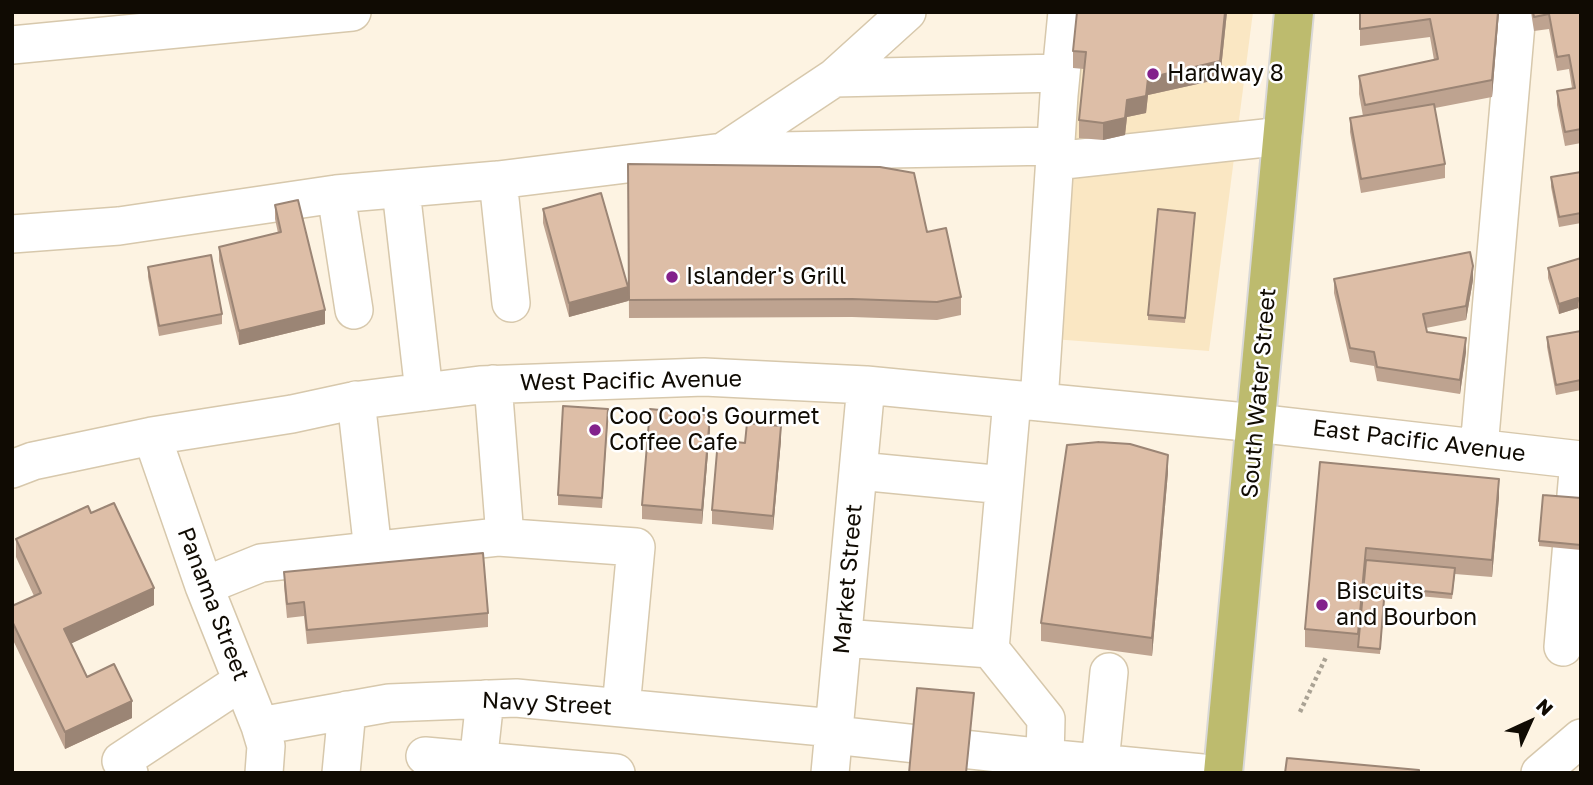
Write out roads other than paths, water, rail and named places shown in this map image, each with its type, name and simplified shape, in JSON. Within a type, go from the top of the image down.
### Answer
[{"type":"main road","name":"South Water Street","points":[[1223,773],[1294,12]]},
{"type":"street","points":[[12,45],[352,12]]},
{"type":"street","points":[[723,152],[834,78],[907,12]]},
{"type":"street","points":[[1045,758],[1046,719],[990,649],[1004,485],[1025,401],[1055,154],[1067,12]]},
{"type":"street","points":[[1479,448],[1504,51],[1517,12]]},
{"type":"street","points":[[834,78],[1061,73]]},
{"type":"street","points":[[12,234],[119,226],[336,194],[498,180],[723,152],[1055,154],[1283,136]]},
{"type":"street","points":[[498,180],[511,303]]},
{"type":"street","points":[[401,190],[424,392]]},
{"type":"street","points":[[336,194],[354,310]]},
{"type":"street","name":"West Pacific Avenue","points":[[12,469],[33,461],[152,436],[292,414],[356,400],[493,384],[704,377],[866,386],[1256,423]]},
{"type":"street","points":[[493,384],[505,537]]},
{"type":"street","name":"Market Street","points":[[830,773],[866,386]]},
{"type":"street","points":[[356,400],[373,551]]},
{"type":"street","name":"East Pacific Avenue","points":[[1256,423],[1580,460]]},
{"type":"street","name":"Panama Street","points":[[152,436],[204,586],[260,726],[266,746],[264,773]]},
{"type":"street","points":[[1563,647],[1580,460]]},
{"type":"street","points":[[859,471],[1004,485]]},
{"type":"street","points":[[204,586],[261,563],[505,537],[636,547],[621,708]]},
{"type":"street","points":[[843,638],[990,649]]},
{"type":"street","points":[[1100,763],[1110,671]]},
{"type":"street","points":[[129,773],[121,761],[242,681]]},
{"type":"street","name":"Navy Street","points":[[260,726],[389,703],[516,698],[834,731],[1045,758],[1202,773]]},
{"type":"street","points":[[478,767],[485,699]]},
{"type":"street","points":[[431,702],[425,764],[615,773]]},
{"type":"street","points":[[341,773],[346,710]]},
{"type":"street","points":[[1540,773],[1581,738]]},
{"type":"place","name":"Hardway 8","points":[[1153,74]]},
{"type":"place","name":"Islander's Grill","points":[[672,277]]},
{"type":"place","name":"Coo Coo's Gourmet Coffee Cafe","points":[[595,430]]},
{"type":"place","name":"Biscuits and Bourbon","points":[[1322,605]]}]
